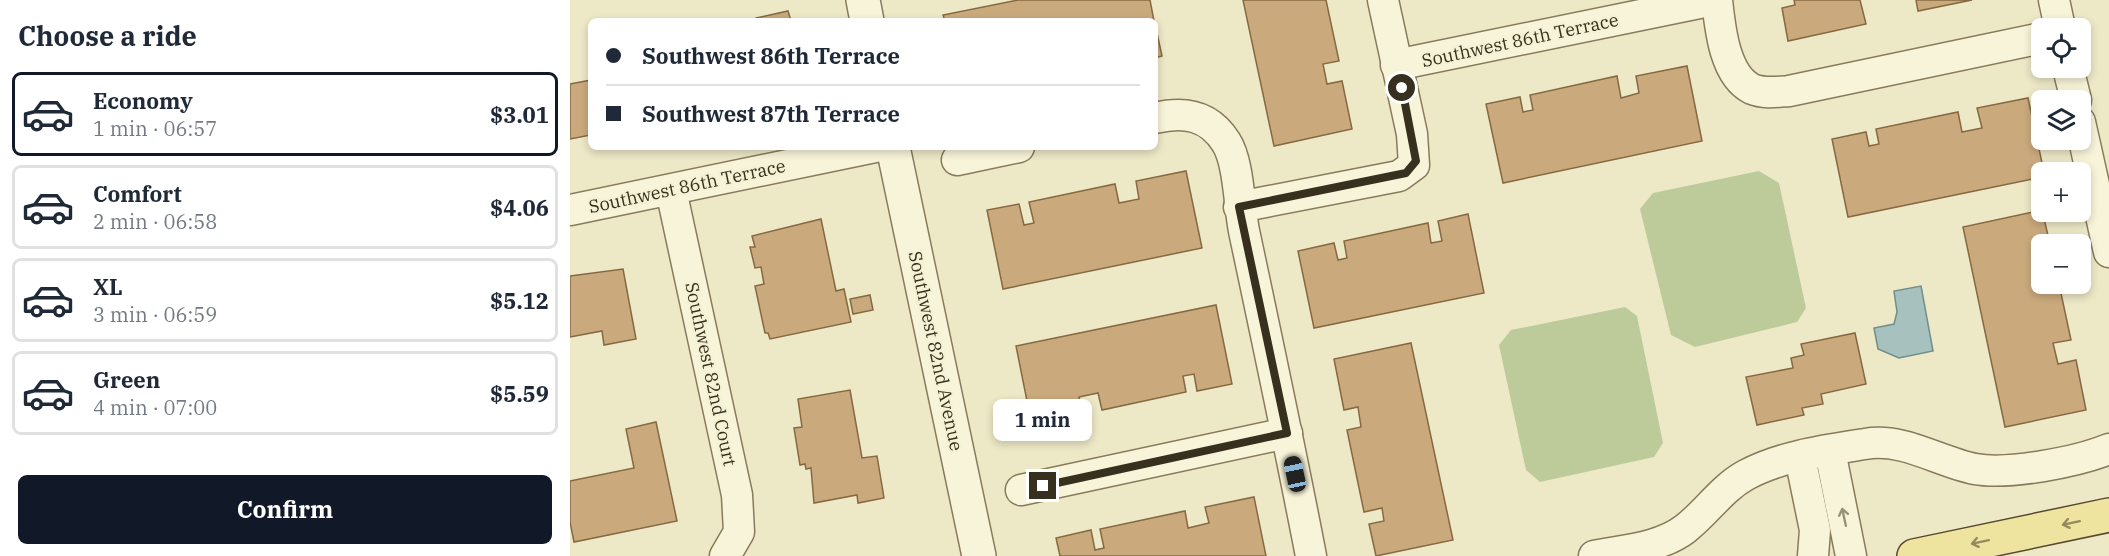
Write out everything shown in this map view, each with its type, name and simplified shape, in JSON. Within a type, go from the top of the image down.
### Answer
[{"type":"main road","points":[[1921,555],[2109,515]]},
{"type":"street","points":[[863,0],[866,18]]},
{"type":"street","name":"Southwest 86th Terrace","points":[[1239,207],[1392,177],[1411,169],[1416,161],[1412,134],[1383,0]]},
{"type":"street","points":[[1715,0],[1725,47],[1740,78],[1757,91],[1790,91],[2031,40]]},
{"type":"street","name":"Southwest 86th Terrace","points":[[1396,65],[1678,4],[1715,0]]},
{"type":"street","points":[[2054,0],[2058,18]]},
{"type":"street","points":[[1158,118],[1192,115],[1216,129],[1230,148],[1239,207],[1311,556]]},
{"type":"street","name":"Southwest 86th Terrace","points":[[570,210],[860,150]]},
{"type":"street","name":"Southwest 82nd Avenue","points":[[894,150],[979,556]]},
{"type":"street","points":[[957,160],[1005,150]]},
{"type":"street","points":[[2086,150],[2109,252]]},
{"type":"street","name":"Southwest 82nd Court","points":[[671,189],[737,495],[738,532],[725,556]]},
{"type":"street","points":[[1021,490],[1287,433]]},
{"type":"street","points":[[1594,556],[1649,545],[1672,537],[1687,527],[1737,480],[1757,469],[1867,443],[1894,444],[1974,469],[1993,471],[2025,468],[2109,449]]},
{"type":"street","points":[[1830,451],[1851,556]]},
{"type":"street","points":[[1800,457],[1815,530],[1813,556]]},
{"type":"green space","points":[[1759,171],[1779,183],[1806,308],[1797,322],[1695,347],[1671,335],[1640,209],[1653,193]]},
{"type":"green space","points":[[1625,307],[1637,316],[1663,443],[1654,457],[1540,482],[1526,470],[1499,345],[1511,330]]},
{"type":"water","points":[[1921,286],[1933,351],[1899,358],[1878,349],[1874,328],[1894,324],[1897,312],[1894,291]]},
{"type":"building","points":[[1018,0],[1150,0],[1153,18],[944,18],[943,15]]},
{"type":"building","points":[[1243,0],[1326,0],[1339,61],[1323,64],[1327,84],[1342,81],[1352,129],[1274,146]]},
{"type":"building","points":[[1794,0],[1860,0],[1866,24],[1788,41],[1782,8],[1795,5]]},
{"type":"building","points":[[1916,0],[1972,0],[1918,11]]},
{"type":"building","points":[[788,11],[790,18],[756,18]]},
{"type":"building","points":[[1158,38],[1162,56],[1158,57]]},
{"type":"building","points":[[1687,66],[1702,141],[1503,183],[1486,104],[1520,97],[1523,112],[1533,110],[1530,95],[1617,76],[1621,98],[1639,93],[1636,76]]},
{"type":"building","points":[[588,81],[588,136],[570,139],[570,84]]},
{"type":"building","points":[[2028,98],[2031,112],[2031,150],[2039,150],[2042,162],[2031,162],[2031,179],[1848,217],[1832,139],[1866,132],[1869,146],[1879,144],[1876,129],[1958,112],[1962,132],[1982,128],[1977,108]]},
{"type":"building","points":[[1186,171],[1202,248],[1003,289],[987,210],[1019,204],[1024,225],[1034,223],[1029,202],[1115,184],[1119,203],[1139,199],[1136,181]]},
{"type":"building","points":[[2031,212],[2031,222],[2045,222],[2048,234],[2031,234],[2031,294],[2061,294],[2071,340],[2053,343],[2058,364],[2076,360],[2086,410],[2005,427],[1963,227]]},
{"type":"building","points":[[1468,214],[1484,293],[1314,328],[1298,251],[1334,243],[1338,260],[1347,258],[1344,241],[1428,223],[1431,243],[1442,241],[1438,221]]},
{"type":"building","points":[[821,219],[836,291],[844,289],[851,322],[770,339],[768,333],[765,333],[755,286],[764,284],[761,267],[755,268],[750,247],[755,247],[752,236]]},
{"type":"building","points":[[623,269],[636,339],[604,345],[602,331],[570,337],[570,276]]},
{"type":"building","points":[[870,295],[873,310],[853,314],[850,299]]},
{"type":"building","points":[[1216,305],[1232,384],[1197,391],[1194,374],[1183,376],[1186,392],[1102,410],[1098,393],[1079,397],[1083,415],[1032,426],[1016,346]]},
{"type":"building","points":[[1855,333],[1866,384],[1821,394],[1823,404],[1802,408],[1804,415],[1757,425],[1746,377],[1793,368],[1791,358],[1804,355],[1801,344]]},
{"type":"building","points":[[1411,343],[1453,540],[1376,556],[1369,524],[1384,521],[1382,508],[1364,512],[1347,430],[1361,427],[1358,407],[1344,410],[1334,359]]},
{"type":"building","points":[[850,390],[862,458],[877,456],[884,498],[858,503],[857,495],[814,503],[811,468],[806,469],[805,464],[800,465],[794,428],[802,427],[798,399]]},
{"type":"building","points":[[656,422],[677,521],[574,542],[570,522],[570,481],[634,468],[626,429]]},
{"type":"building","points":[[1254,497],[1266,556],[1060,556],[1056,538],[1091,530],[1095,550],[1104,548],[1100,529],[1185,511],[1188,528],[1209,523],[1205,507]]},
{"type":"route","points":[[1043,486],[1287,433],[1239,207],[1406,173],[1416,161],[1402,88]]}]
